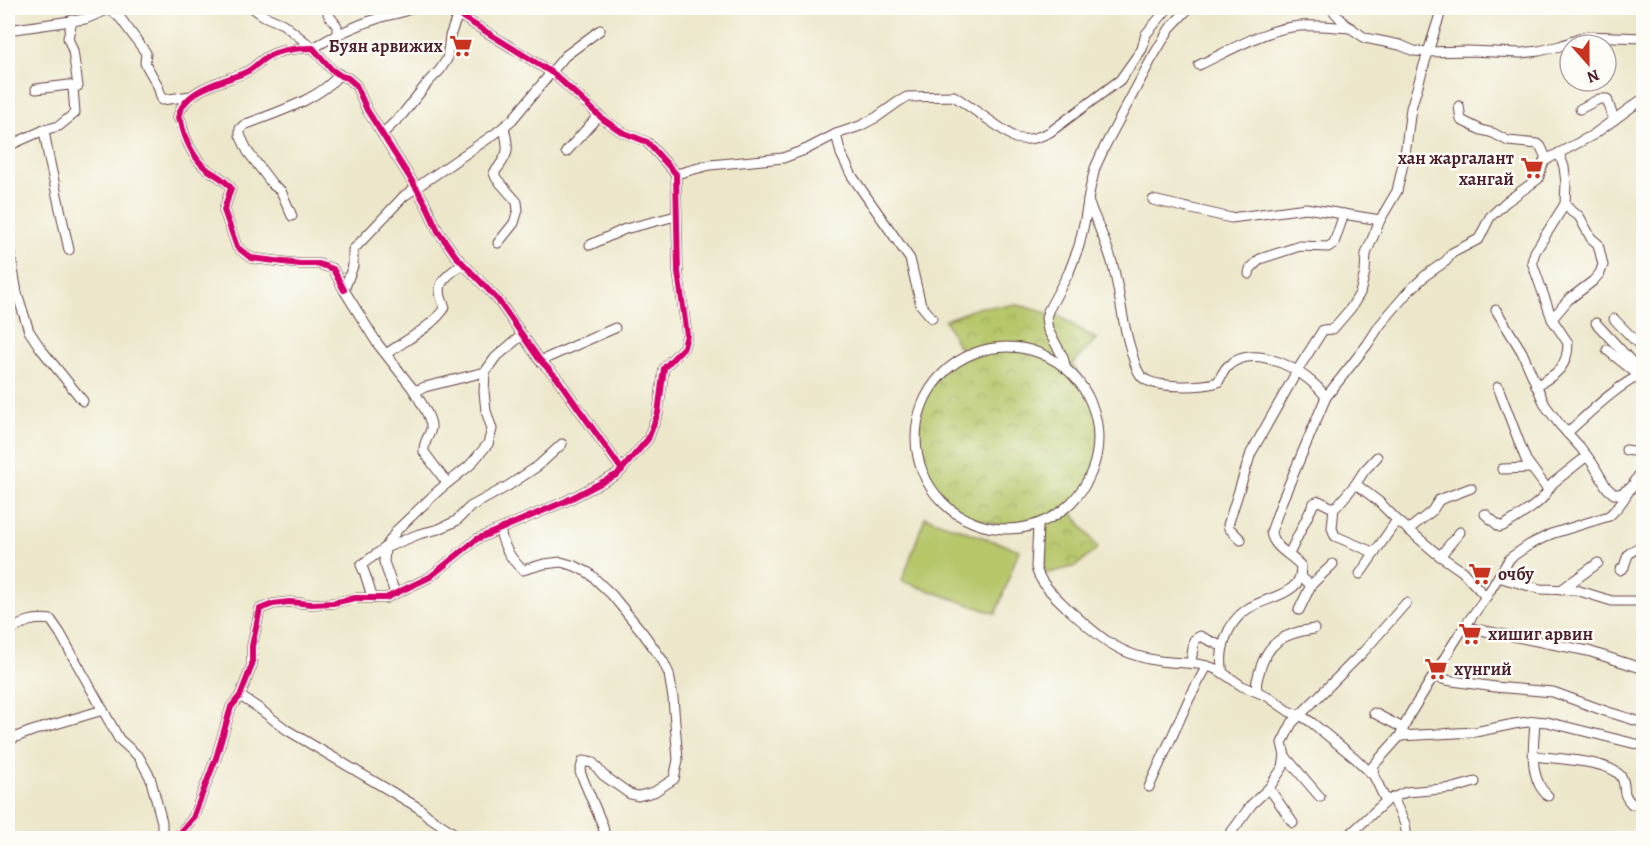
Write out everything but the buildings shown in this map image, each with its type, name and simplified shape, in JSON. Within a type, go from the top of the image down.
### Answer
[{"type":"street","points":[[8,30],[85,19],[110,8],[146,53],[145,63],[158,86],[162,100],[193,96]]},
{"type":"street","points":[[253,8],[264,16],[283,24],[313,48],[332,69],[356,85],[367,110],[416,187],[438,231],[462,264],[488,288],[506,310],[540,361],[557,378],[622,470]]},
{"type":"street","points":[[330,8],[328,14],[337,26],[337,34]]},
{"type":"street","points":[[411,8],[337,34],[313,48],[296,49],[267,56],[247,72],[204,89],[193,96],[186,101],[178,118],[181,121],[188,146],[194,154],[206,169],[227,182],[231,188],[224,210],[237,247],[251,258],[319,264],[333,269],[386,354],[413,389],[431,421],[431,429],[423,445],[424,452],[447,483]]},
{"type":"street","points":[[176,838],[193,818],[216,758],[231,707],[240,696],[252,665],[252,646],[260,609],[273,604],[289,602],[312,604],[333,603],[355,598],[386,598],[430,577],[477,539],[567,501],[618,474],[648,439],[658,413],[664,368],[684,347],[687,335],[678,272],[676,174],[647,142],[622,132],[599,115],[552,73],[448,8]]},
{"type":"street","points":[[676,174],[710,165],[783,158],[863,124],[907,97],[954,96],[1015,138],[1026,140],[1042,136],[1120,80],[1142,49],[1146,34],[1168,8]]},
{"type":"street","points":[[1066,369],[1063,357],[1048,330],[1046,318],[1074,259],[1081,237],[1092,178],[1105,146],[1151,60],[1170,28],[1189,8]]},
{"type":"street","points":[[1331,8],[1345,24],[1365,38],[1400,45],[1414,51],[1521,53],[1560,46],[1587,36],[1644,38]]},
{"type":"street","points":[[1241,540],[1228,525],[1251,453],[1323,330],[1333,329],[1351,308],[1360,293],[1366,254],[1380,219],[1397,191],[1407,144],[1410,108],[1442,8]]},
{"type":"street","points":[[382,134],[402,115],[447,59],[450,36],[458,14]]},
{"type":"street","points":[[36,88],[78,86],[73,51],[68,38],[72,20]]},
{"type":"street","points":[[1199,65],[1260,37],[1281,30],[1299,26],[1352,28]]},
{"type":"street","points":[[344,290],[353,266],[353,250],[404,196],[504,127],[566,56],[600,30]]},
{"type":"street","points":[[292,216],[281,191],[273,185],[248,152],[240,135],[240,129],[244,125],[316,94],[339,74]]},
{"type":"street","points":[[8,146],[44,130],[60,126],[75,113],[72,88]]},
{"type":"street","points":[[1223,673],[1221,663],[1223,647],[1226,635],[1235,621],[1246,610],[1294,587],[1301,577],[1301,566],[1275,542],[1271,532],[1326,397],[1407,293],[1420,280],[1446,261],[1452,253],[1479,239],[1490,217],[1506,202],[1538,179],[1545,161],[1593,135],[1644,98]]},
{"type":"street","points":[[1580,109],[1599,99],[1607,99],[1614,120]]},
{"type":"street","points":[[1459,106],[1461,120],[1508,141],[1538,144],[1547,160]]},
{"type":"street","points":[[567,152],[599,115]]},
{"type":"street","points":[[498,243],[514,223],[518,210],[518,202],[494,173],[509,150],[504,127]]},
{"type":"street","points":[[44,130],[69,250]]},
{"type":"street","points":[[836,134],[840,154],[852,176],[910,259],[921,305],[932,318]]},
{"type":"street","points":[[1536,386],[1556,375],[1563,364],[1568,347],[1568,343],[1552,319],[1532,262],[1535,252],[1565,204],[1566,183],[1559,153]]},
{"type":"street","points":[[1152,200],[1231,218],[1306,208],[1380,219]]},
{"type":"street","points":[[1088,201],[1113,263],[1125,330],[1136,367],[1142,378],[1155,383],[1184,386],[1208,385],[1218,382],[1227,366],[1243,357],[1260,357],[1298,371],[1326,397]]},
{"type":"street","points":[[1552,319],[1568,300],[1593,281],[1604,265],[1598,244],[1591,238],[1579,216],[1565,204]]},
{"type":"street","points":[[8,210],[9,245],[17,293],[29,331],[83,401]]},
{"type":"street","points":[[1249,274],[1250,269],[1260,259],[1300,246],[1328,247],[1334,243],[1344,214]]},
{"type":"street","points":[[590,245],[625,229],[676,216]]},
{"type":"street","points":[[386,354],[437,318],[444,310],[439,292],[440,287],[447,276],[462,264]]},
{"type":"street","points":[[1496,310],[1522,352],[1545,405],[1587,456],[1607,488],[1614,494],[1620,494],[1633,484]]},
{"type":"street","points":[[1614,319],[1644,350]]},
{"type":"street","points":[[1596,323],[1642,375]]},
{"type":"street","points":[[540,361],[615,328]]},
{"type":"street","points":[[413,389],[418,390],[484,372],[495,358],[522,335]]},
{"type":"street","points":[[997,346],[1017,346],[1035,350],[1055,360],[1085,390],[1096,422],[1097,445],[1090,476],[1071,503],[1038,526],[1002,530],[968,521],[945,506],[935,495],[921,469],[916,443],[918,415],[931,385],[959,360],[997,346]]},
{"type":"street","points":[[1607,350],[1642,375]]},
{"type":"street","points":[[395,593],[384,561],[385,548],[397,530],[447,483],[469,466],[488,444],[492,429],[486,411],[484,372]]},
{"type":"street","points":[[1567,433],[1608,397],[1642,375]]},
{"type":"street","points":[[1497,387],[1523,454],[1548,490]]},
{"type":"street","points":[[373,598],[361,566],[385,548],[456,521],[470,507],[538,466],[562,444]]},
{"type":"street","points":[[1626,450],[1644,455]]},
{"type":"street","points":[[1485,514],[1500,527],[1503,526],[1546,495],[1553,483],[1587,456]]},
{"type":"street","points":[[1289,554],[1314,503],[1319,501],[1334,507],[1339,505],[1377,457]]},
{"type":"street","points":[[1374,776],[1373,766],[1401,732],[1410,714],[1510,558],[1551,534],[1609,516],[1644,467]]},
{"type":"street","points":[[1502,469],[1531,468]]},
{"type":"street","points":[[1633,484],[1644,496]]},
{"type":"street","points":[[1355,485],[1378,501],[1440,556],[1462,571],[1486,597]]},
{"type":"street","points":[[1408,530],[1432,512],[1439,500],[1471,488]]},
{"type":"street","points":[[1334,507],[1332,528],[1335,536],[1375,553]]},
{"type":"street","points":[[1360,574],[1397,520]]},
{"type":"street","points":[[1038,526],[1035,567],[1037,574],[1057,598],[1097,636],[1136,657],[1214,667],[1242,686],[1267,696],[1290,712],[1311,722],[1374,776],[1405,824],[1407,838]]},
{"type":"street","points":[[500,530],[502,541],[516,564],[523,570],[561,562],[589,573],[612,595],[644,633],[669,674],[678,760],[675,779],[654,792],[638,796],[630,794],[603,775],[593,763],[583,761],[580,772],[603,826],[605,838]]},
{"type":"street","points":[[1440,556],[1460,532]]},
{"type":"street","points":[[1620,570],[1624,567],[1627,554],[1644,545]]},
{"type":"street","points":[[1561,590],[1598,563]]},
{"type":"street","points":[[1299,610],[1311,585],[1334,564]]},
{"type":"street","points":[[1301,577],[1311,585]]},
{"type":"street","points":[[1498,577],[1540,589],[1576,590],[1612,601],[1644,602]]},
{"type":"street","points":[[1227,838],[1252,804],[1269,788],[1283,766],[1285,756],[1282,743],[1292,723],[1365,651],[1406,603]]},
{"type":"street","points":[[8,632],[26,621],[41,618],[51,620],[119,739],[139,758],[150,777],[162,822],[162,838]]},
{"type":"street","points":[[1465,627],[1588,651],[1644,669]]},
{"type":"street","points":[[1258,692],[1256,686],[1261,664],[1272,644],[1285,636],[1314,629]]},
{"type":"street","points":[[1191,663],[1196,638],[1200,636],[1223,647]]},
{"type":"street","points":[[1149,787],[1190,697],[1207,666]]},
{"type":"street","points":[[1434,677],[1495,687],[1553,692],[1644,723]]},
{"type":"street","points":[[240,696],[287,730],[418,808],[460,838]]},
{"type":"street","points":[[8,740],[103,710]]},
{"type":"street","points":[[1374,713],[1401,732],[1475,732],[1547,722],[1644,746]]},
{"type":"street","points":[[1535,722],[1536,775],[1548,796]]},
{"type":"street","points":[[1285,756],[1320,797]]},
{"type":"street","points":[[1534,756],[1595,763],[1616,773],[1622,779],[1626,798],[1632,804]]},
{"type":"street","points":[[1346,838],[1390,800],[1406,792],[1454,788],[1475,782]]},
{"type":"street","points":[[1269,788],[1293,823]]},
{"type":"green space","points":[[1018,305],[1059,316],[1096,339],[1072,365],[1089,389],[1099,415],[1101,436],[1099,458],[1089,488],[1069,508],[1098,548],[1076,566],[1045,574],[1038,524],[1016,529],[1010,528],[974,518],[958,509],[935,487],[927,473],[919,443],[923,402],[937,378],[960,350],[945,320],[980,307]]},
{"type":"green space","points":[[925,517],[1019,550],[996,614],[902,581]]},
{"type":"cycle path","points":[[176,838],[193,818],[216,758],[231,707],[240,696],[252,665],[252,646],[260,609],[273,604],[289,602],[312,604],[333,603],[355,598],[386,598],[430,577],[477,539],[566,501],[618,474],[648,439],[658,413],[664,368],[684,347],[687,335],[678,272],[676,174],[647,142],[622,132],[604,120],[554,74],[448,8]]},
{"type":"cycle path","points":[[344,290],[333,269],[319,264],[251,258],[237,247],[224,210],[231,188],[198,161],[178,118],[181,108],[195,93],[248,71],[272,54],[313,48],[331,69],[356,85],[367,110],[417,189],[438,231],[455,255],[498,300],[622,470]]},
{"type":"place","name":"Буян арвижих","points":[[461,46]]},
{"type":"place","name":"хан жаргалант хангай","points":[[1532,168]]},
{"type":"place","name":"очбу","points":[[1480,574]]},
{"type":"place","name":"хишиг арвин","points":[[1470,634]]},
{"type":"place","name":"хүнгий","points":[[1436,669]]}]
